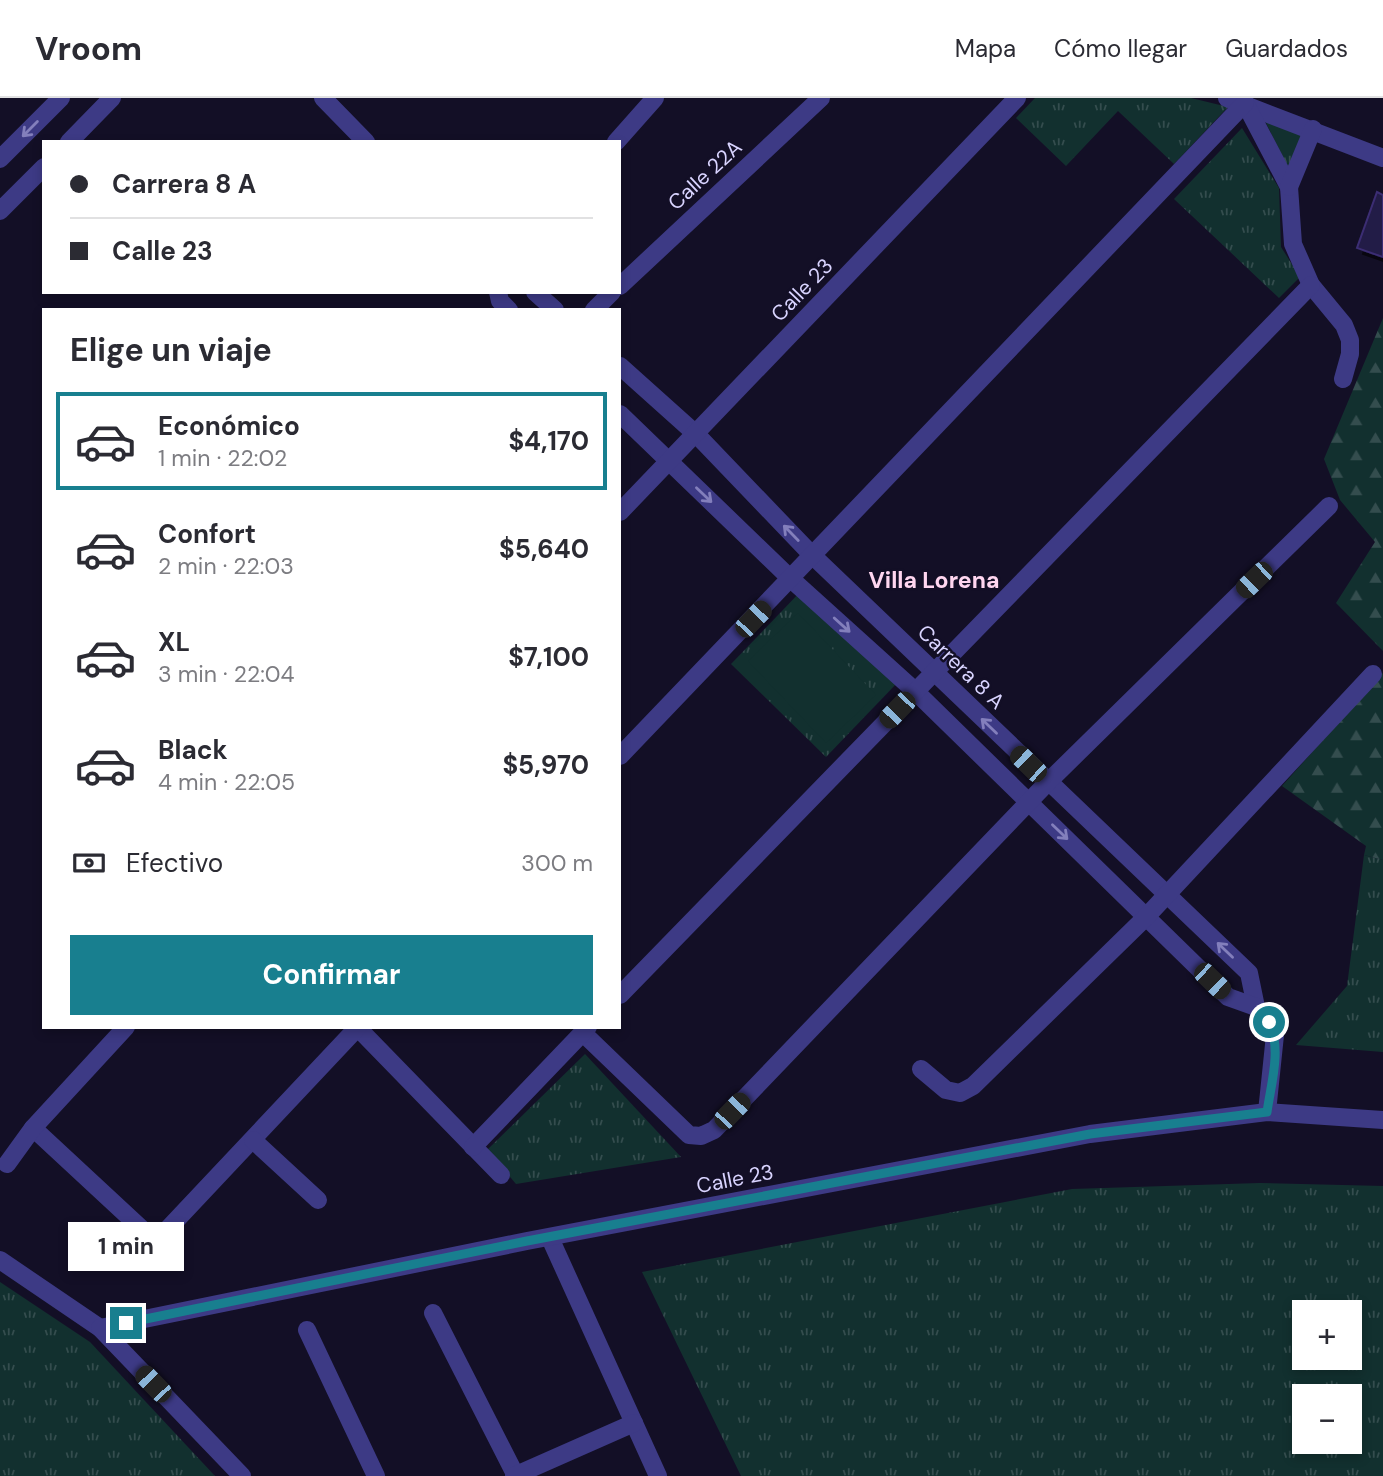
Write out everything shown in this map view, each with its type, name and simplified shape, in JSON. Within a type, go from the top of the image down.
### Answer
[{"type":"street","points":[[0,159],[61,98]]},
{"type":"street","points":[[71,140],[112,98]]},
{"type":"street","points":[[323,98],[364,140]]},
{"type":"street","points":[[618,140],[654,98]]},
{"type":"street","name":"Calle 22A","points":[[621,285],[821,98]]},
{"type":"street","name":"Calle 23","points":[[621,511],[697,435],[1017,98]]},
{"type":"street","points":[[1227,98],[1383,158]]},
{"type":"street","points":[[1245,103],[1289,187],[1293,244],[1311,285],[1344,325],[1350,340],[1350,354],[1343,379]]},
{"type":"street","points":[[621,756],[1245,103]]},
{"type":"street","points":[[1289,187],[1312,129]]},
{"type":"street","points":[[0,211],[42,169]]},
{"type":"street","points":[[621,994],[933,670],[1311,285]]},
{"type":"street","points":[[537,294],[553,308]]},
{"type":"street","points":[[596,308],[610,294]]},
{"type":"street","name":"Carrera 8 A","points":[[621,367],[697,435],[812,555],[1047,783],[1249,973],[1256,1007],[1275,1035],[1267,1112]]},
{"type":"street","points":[[621,415],[791,579],[915,691],[1228,997],[1256,1007]]},
{"type":"street","points":[[473,1147],[586,1030],[689,1135],[701,1136],[714,1130],[1047,783],[1329,506]]},
{"type":"street","points":[[921,1069],[946,1090],[960,1093],[973,1086],[1146,917],[1373,674]]},
{"type":"street","points":[[7,1164],[33,1128],[123,1029]]},
{"type":"street","points":[[33,1128],[145,1231],[166,1231],[355,1029]]},
{"type":"street","points":[[359,1029],[501,1175]]},
{"type":"street","name":"Calle 23","points":[[100,1328],[1090,1134],[1267,1112],[1383,1120]]},
{"type":"street","points":[[253,1140],[318,1200]]},
{"type":"street","points":[[550,1238],[658,1476]]},
{"type":"street","points":[[0,1260],[100,1328],[242,1476]]},
{"type":"street","points":[[433,1312],[515,1476],[634,1423]]},
{"type":"street","points":[[307,1330],[376,1476]]},
{"type":"green space","points":[[1035,98],[1191,98],[1228,107],[1174,164],[1118,111],[1066,166],[1016,118]]},
{"type":"green space","points":[[1262,115],[1303,133],[1289,169]]},
{"type":"green space","points":[[1242,128],[1279,188],[1281,247],[1300,277],[1279,298],[1174,199]]},
{"type":"green space","points":[[1383,318],[1383,651],[1336,603],[1375,542],[1340,500],[1324,459]]},
{"type":"green space","points":[[803,589],[898,682],[826,757],[731,664]]},
{"type":"green space","points":[[798,613],[876,695],[826,743],[748,661]]},
{"type":"green space","points":[[1383,673],[1383,860],[1364,855],[1366,846],[1282,786]]},
{"type":"green space","points":[[1364,855],[1383,860],[1383,1052],[1296,1045],[1347,986]]},
{"type":"green space","points":[[585,1054],[681,1157],[516,1184],[487,1150]]},
{"type":"green space","points":[[1260,1183],[1383,1186],[1383,1476],[741,1476],[642,1272],[1072,1189]]},
{"type":"green space","points":[[0,1282],[90,1342],[215,1476],[0,1476]]},
{"type":"building","points":[[1377,192],[1383,195],[1383,257],[1357,248]]},
{"type":"district","name":"Villa Lorena","points":[[934,580]]},
{"type":"route","points":[[126,1323],[527,1241],[1090,1134],[1267,1112],[1275,1051],[1275,1035],[1269,1022]]}]
